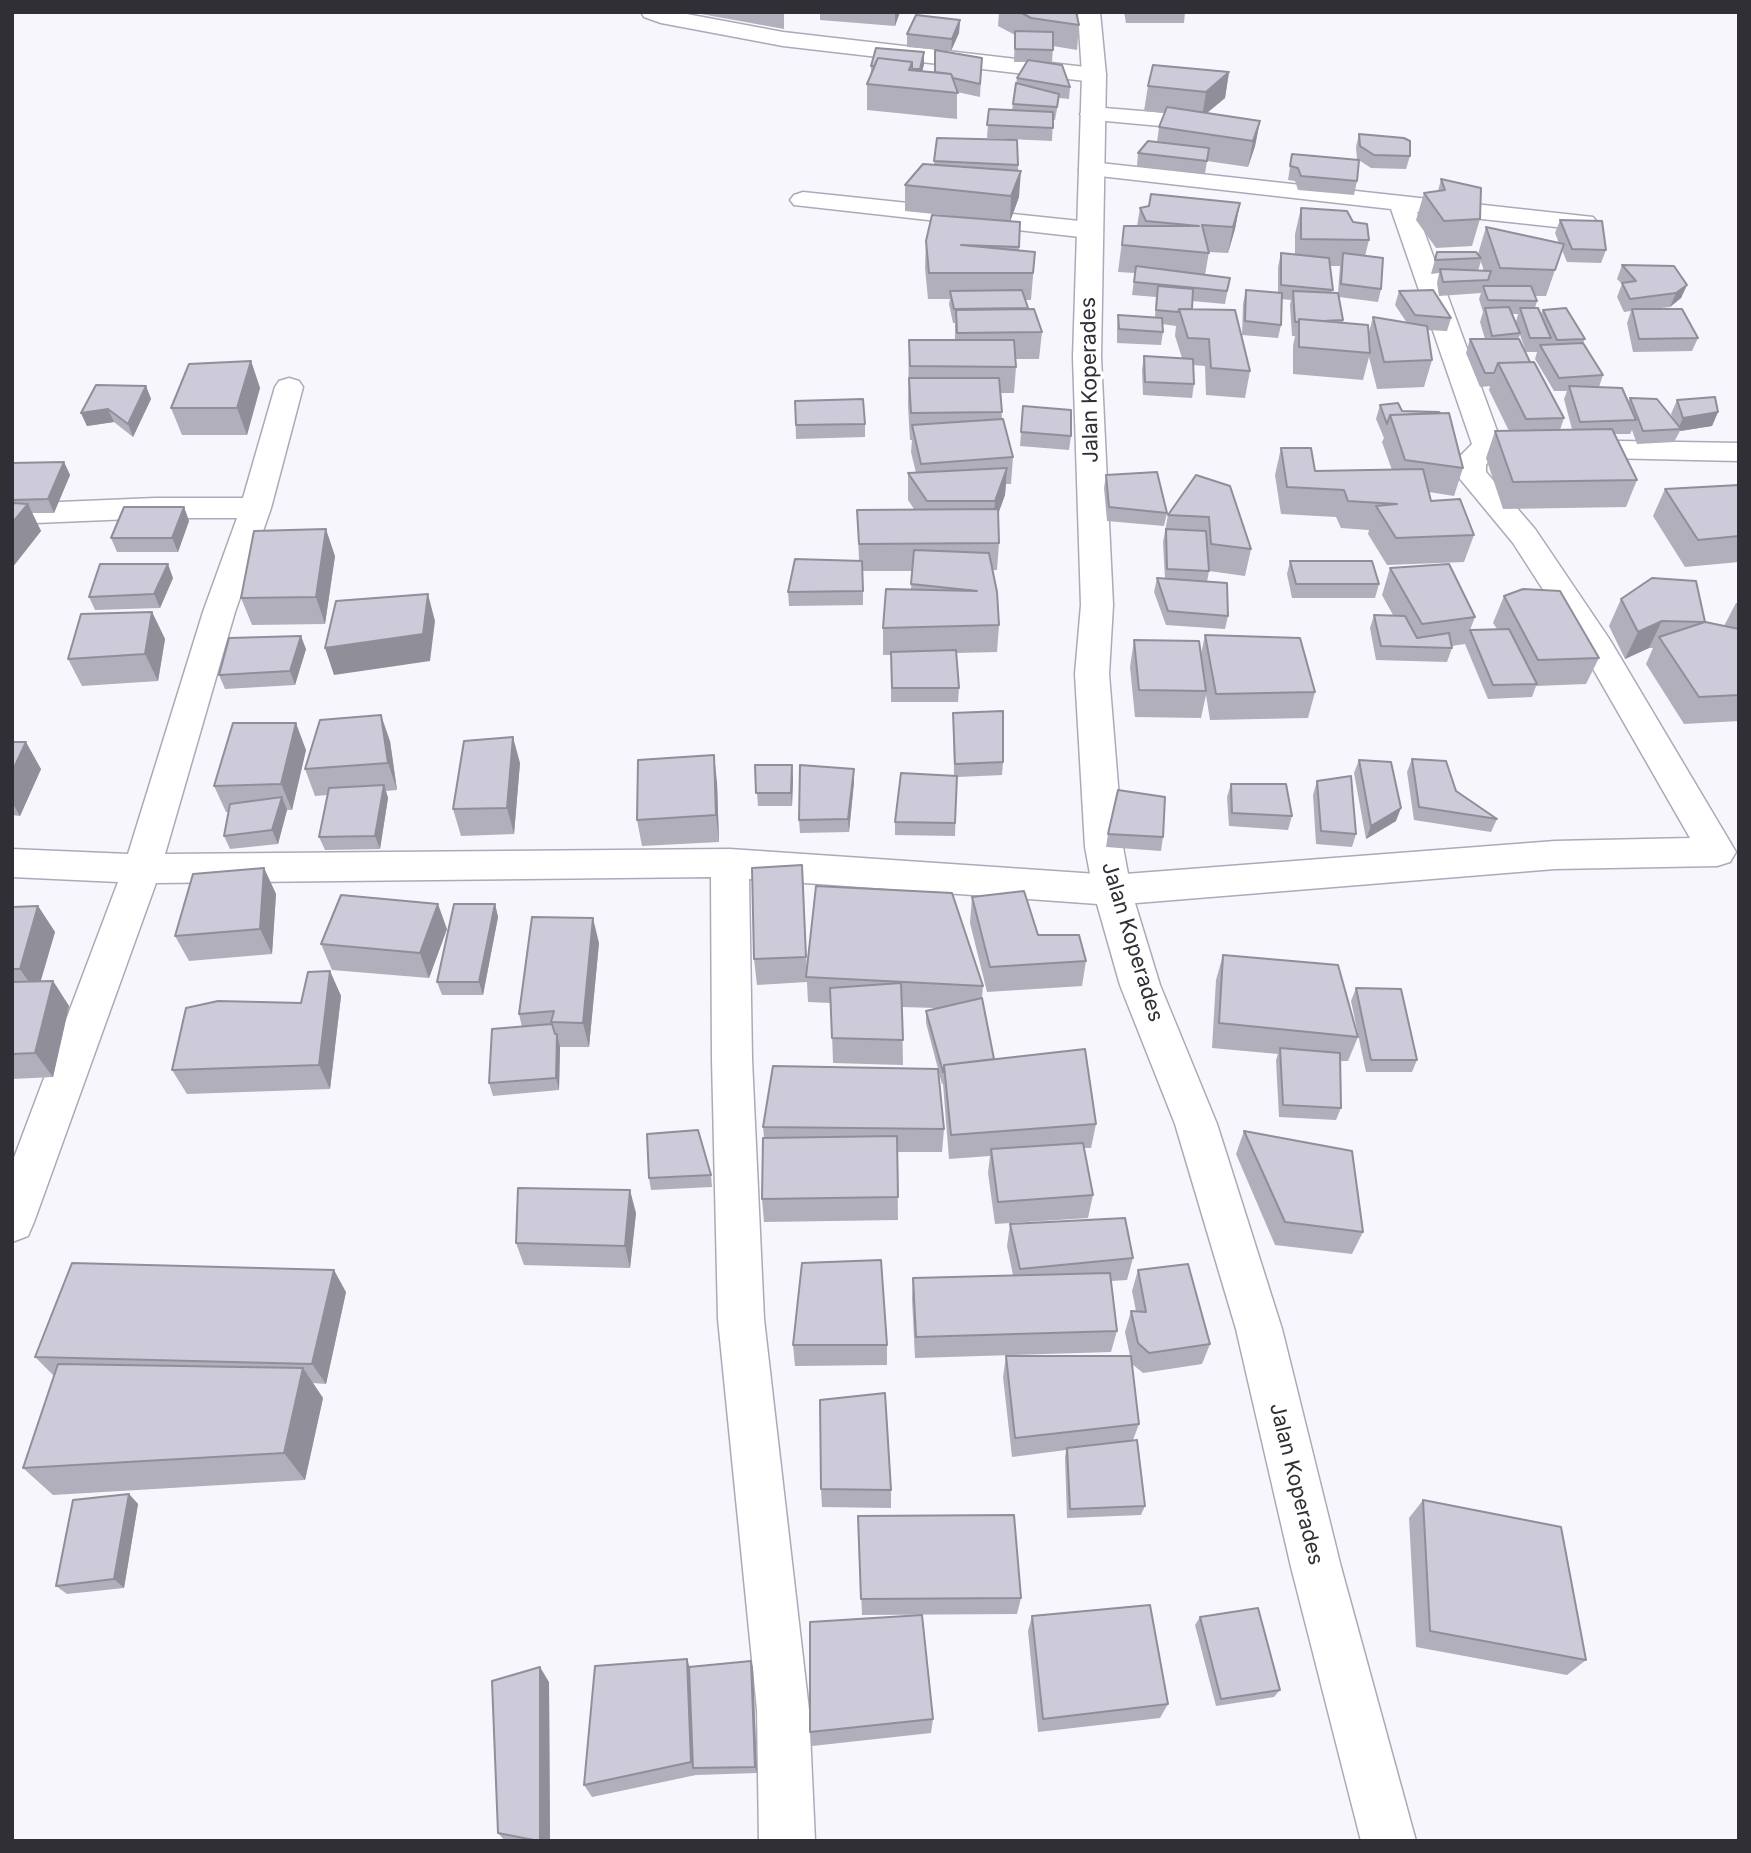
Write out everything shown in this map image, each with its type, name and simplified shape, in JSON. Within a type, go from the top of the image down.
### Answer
[{"type":"street","points":[[652,12],[661,16],[783,39],[1094,75]]},
{"type":"street","name":"Jalan Koperades","points":[[1089,12],[1094,75],[1087,357],[1097,605],[1092,674],[1100,810],[1112,890],[1140,985],[1196,1124],[1259,1329],[1316,1567],[1389,1841]]},
{"type":"street","points":[[1092,114],[1237,126]]},
{"type":"street","points":[[1091,169],[1584,222]]},
{"type":"street","points":[[803,200],[1089,230]]},
{"type":"street","points":[[1401,202],[1489,449]]},
{"type":"street","points":[[12,1222],[142,869],[219,612],[256,508],[289,387]]},
{"type":"street","points":[[1728,856],[1591,636],[1524,536],[1471,474],[1471,458],[1489,449],[1545,447],[1739,452]]},
{"type":"street","points":[[12,514],[155,508],[256,508]]},
{"type":"street","points":[[12,863],[142,869],[730,863],[1112,890],[1555,855],[1728,856]]},
{"type":"street","points":[[730,863],[732,1059],[741,1319],[783,1710],[787,1841]]},
{"type":"building","points":[[1020,12],[1076,12],[1079,25],[1031,18]]},
{"type":"building","points":[[916,15],[960,20],[952,39],[907,34]]},
{"type":"building","points":[[1015,31],[1053,32],[1053,50],[1015,49]]},
{"type":"building","points":[[876,48],[924,52],[920,69],[912,69],[912,62],[878,58],[874,66],[871,66]]},
{"type":"building","points":[[935,50],[982,58],[980,84],[953,78],[951,74],[935,72]]},
{"type":"building","points":[[878,58],[912,62],[909,70],[951,74],[958,93],[867,84]]},
{"type":"building","points":[[1028,60],[1062,65],[1070,87],[1017,78]]},
{"type":"building","points":[[1153,65],[1229,72],[1206,92],[1148,86]]},
{"type":"building","points":[[1016,83],[1059,94],[1057,107],[1013,104]]},
{"type":"building","points":[[1167,107],[1260,121],[1253,141],[1159,127]]},
{"type":"building","points":[[989,109],[1053,112],[1053,128],[987,125]]},
{"type":"building","points":[[1359,134],[1404,138],[1410,141],[1410,156],[1374,155],[1360,146]]},
{"type":"building","points":[[937,138],[1017,140],[1018,165],[934,161]]},
{"type":"building","points":[[1148,141],[1209,148],[1207,161],[1138,153]]},
{"type":"building","points":[[1292,154],[1359,160],[1357,181],[1301,176],[1298,168],[1290,166]]},
{"type":"building","points":[[923,164],[1021,171],[1011,196],[905,185]]},
{"type":"building","points":[[1441,179],[1481,188],[1480,219],[1444,221],[1424,193],[1445,190]]},
{"type":"building","points":[[1151,194],[1240,203],[1233,227],[1202,225],[1209,253],[1122,245],[1124,226],[1199,226],[1146,221],[1140,208],[1149,206]]},
{"type":"building","points":[[1301,208],[1347,211],[1353,222],[1367,224],[1369,240],[1301,239]]},
{"type":"building","points":[[932,215],[1020,222],[1019,247],[961,245],[1035,252],[1033,273],[929,273],[926,241]]},
{"type":"building","points":[[1560,220],[1602,221],[1606,250],[1572,249]]},
{"type":"building","points":[[1486,227],[1564,244],[1555,270],[1500,268]]},
{"type":"building","points":[[1437,252],[1476,252],[1481,258],[1435,260]]},
{"type":"building","points":[[1281,253],[1329,258],[1333,290],[1281,285]]},
{"type":"building","points":[[1343,253],[1383,258],[1381,289],[1341,284]]},
{"type":"building","points":[[1622,265],[1674,266],[1687,285],[1676,293],[1630,299],[1622,283],[1636,281]]},
{"type":"building","points":[[1136,266],[1230,278],[1227,291],[1134,282]]},
{"type":"building","points":[[1440,269],[1491,271],[1488,280],[1443,282]]},
{"type":"building","points":[[1158,286],[1193,289],[1192,309],[1179,309],[1178,312],[1156,310]]},
{"type":"building","points":[[1483,286],[1531,286],[1537,301],[1488,300]]},
{"type":"building","points":[[1022,290],[1028,308],[954,309],[950,291]]},
{"type":"building","points":[[1246,290],[1282,293],[1281,325],[1245,321]]},
{"type":"building","points":[[1433,290],[1451,318],[1415,315],[1399,291]]},
{"type":"building","points":[[1293,291],[1338,293],[1343,320],[1299,319],[1295,322]]},
{"type":"building","points":[[1509,307],[1520,333],[1492,336],[1485,308]]},
{"type":"building","points":[[1520,308],[1538,308],[1551,338],[1530,338]]},
{"type":"building","points":[[1566,308],[1585,339],[1557,340],[1543,310]]},
{"type":"building","points":[[1034,309],[1042,332],[957,333],[956,310]]},
{"type":"building","points":[[1179,309],[1235,310],[1250,371],[1211,368],[1209,339],[1188,338]]},
{"type":"building","points":[[1632,309],[1682,309],[1698,338],[1639,339]]},
{"type":"building","points":[[1118,315],[1162,318],[1163,332],[1119,329]]},
{"type":"building","points":[[1373,317],[1427,326],[1432,360],[1384,362]]},
{"type":"building","points":[[1299,319],[1368,325],[1370,353],[1299,347]]},
{"type":"building","points":[[1470,339],[1519,339],[1530,362],[1498,363],[1494,373],[1485,373]]},
{"type":"building","points":[[909,340],[1014,340],[1016,367],[910,366]]},
{"type":"building","points":[[1583,343],[1603,375],[1559,378],[1540,345]]},
{"type":"building","points":[[1144,356],[1193,359],[1194,384],[1145,382]]},
{"type":"building","points":[[251,361],[237,408],[171,408],[189,364]]},
{"type":"building","points":[[1534,362],[1564,418],[1526,419],[1498,363]]},
{"type":"building","points":[[909,378],[999,378],[1002,412],[911,413]]},
{"type":"building","points":[[96,385],[146,386],[128,424],[108,409],[81,413]]},
{"type":"building","points":[[1569,386],[1622,388],[1636,420],[1580,422]]},
{"type":"building","points":[[1715,397],[1718,412],[1683,418],[1677,400]]},
{"type":"building","points":[[1630,398],[1657,399],[1681,429],[1643,431]]},
{"type":"building","points":[[863,399],[865,424],[796,425],[795,401]]},
{"type":"building","points":[[1398,403],[1402,411],[1440,413],[1390,415],[1387,424],[1380,405]]},
{"type":"building","points":[[1023,406],[1071,410],[1071,436],[1021,432]]},
{"type":"building","points":[[1449,413],[1463,468],[1405,460],[1390,415]]},
{"type":"building","points":[[1003,419],[1013,457],[921,464],[912,425]]},
{"type":"building","points":[[1612,429],[1637,480],[1513,482],[1495,431]]},
{"type":"building","points":[[1281,448],[1311,448],[1315,471],[1423,469],[1431,501],[1460,499],[1474,535],[1396,538],[1376,506],[1397,504],[1348,501],[1344,490],[1287,487]]},
{"type":"building","points":[[64,462],[48,499],[12,500],[12,463]]},
{"type":"building","points":[[1007,468],[995,501],[927,501],[908,473]]},
{"type":"building","points":[[1157,472],[1167,513],[1109,507],[1106,475]]},
{"type":"building","points":[[1196,475],[1230,486],[1251,549],[1211,544],[1209,517],[1168,515]]},
{"type":"building","points":[[1739,485],[1739,536],[1698,540],[1665,489]]},
{"type":"building","points":[[12,503],[28,504],[12,523]]},
{"type":"building","points":[[124,507],[184,507],[172,538],[111,538]]},
{"type":"building","points":[[998,509],[999,543],[859,544],[857,510]]},
{"type":"building","points":[[326,529],[316,597],[241,598],[254,531]]},
{"type":"building","points":[[1166,529],[1206,531],[1209,571],[1167,569]]},
{"type":"building","points":[[914,550],[989,553],[997,592],[999,625],[883,628],[886,589],[977,591],[911,584]]},
{"type":"building","points":[[795,559],[862,561],[863,591],[788,592]]},
{"type":"building","points":[[1290,561],[1372,561],[1379,584],[1296,584]]},
{"type":"building","points":[[100,564],[168,564],[154,594],[89,597]]},
{"type":"building","points":[[1449,564],[1475,617],[1422,624],[1390,568]]},
{"type":"building","points":[[1157,578],[1227,583],[1228,616],[1168,611]]},
{"type":"building","points":[[1652,578],[1696,581],[1705,622],[1662,621],[1638,632],[1621,599]]},
{"type":"building","points":[[1523,589],[1560,591],[1599,658],[1538,660],[1504,596]]},
{"type":"building","points":[[428,594],[423,634],[325,648],[336,601]]},
{"type":"building","points":[[152,612],[145,654],[68,659],[81,614]]},
{"type":"building","points":[[1374,615],[1405,616],[1417,638],[1449,633],[1452,648],[1381,646]]},
{"type":"building","points":[[1705,622],[1739,629],[1739,695],[1699,697],[1659,637]]},
{"type":"building","points":[[1509,629],[1537,684],[1493,685],[1470,630]]},
{"type":"building","points":[[1205,635],[1300,638],[1315,692],[1216,694]]},
{"type":"building","points":[[301,636],[290,671],[219,675],[229,638]]},
{"type":"building","points":[[1134,640],[1199,641],[1206,691],[1139,690]]},
{"type":"building","points":[[956,650],[959,688],[892,688],[891,652]]},
{"type":"building","points":[[1003,711],[1003,762],[955,764],[953,713]]},
{"type":"building","points":[[381,715],[388,763],[305,769],[320,720]]},
{"type":"building","points":[[233,723],[296,723],[281,784],[214,786]]},
{"type":"building","points":[[513,737],[507,808],[453,809],[464,741]]},
{"type":"building","points":[[12,742],[26,742],[12,772]]},
{"type":"building","points":[[714,755],[716,815],[637,820],[638,760]]},
{"type":"building","points":[[1412,759],[1446,761],[1456,791],[1497,819],[1419,807]]},
{"type":"building","points":[[1359,760],[1391,762],[1401,808],[1371,826]]},
{"type":"building","points":[[755,765],[792,765],[791,793],[756,793]]},
{"type":"building","points":[[800,765],[854,769],[848,819],[799,820]]},
{"type":"building","points":[[901,773],[957,776],[955,823],[895,822]]},
{"type":"building","points":[[1351,776],[1356,834],[1321,831],[1317,781]]},
{"type":"building","points":[[1231,784],[1286,784],[1292,816],[1232,813]]},
{"type":"building","points":[[384,785],[375,836],[319,837],[329,788]]},
{"type":"building","points":[[1118,790],[1165,797],[1163,837],[1108,834]]},
{"type":"building","points":[[282,797],[272,830],[224,836],[230,804]]},
{"type":"building","points":[[802,865],[806,957],[754,959],[752,868]]},
{"type":"building","points":[[264,868],[260,929],[175,936],[193,874]]},
{"type":"building","points":[[816,886],[952,893],[983,986],[806,977]]},
{"type":"building","points":[[1024,891],[1038,935],[1079,935],[1086,961],[990,967],[972,897]]},
{"type":"building","points":[[341,895],[438,904],[420,953],[321,944]]},
{"type":"building","points":[[454,904],[495,904],[479,982],[437,982]]},
{"type":"building","points":[[38,906],[20,969],[12,969],[12,907]]},
{"type":"building","points":[[532,917],[593,918],[583,1023],[551,1022],[554,1011],[519,1014]]},
{"type":"building","points":[[1223,955],[1338,965],[1358,1037],[1219,1023]]},
{"type":"building","points":[[330,971],[319,1065],[172,1070],[186,1008],[218,1001],[301,1003],[308,972]]},
{"type":"building","points":[[53,981],[35,1053],[12,1054],[12,982]]},
{"type":"building","points":[[901,983],[903,1040],[832,1038],[830,988]]},
{"type":"building","points":[[1356,988],[1401,989],[1417,1060],[1371,1060]]},
{"type":"building","points":[[982,998],[994,1059],[944,1065],[943,1072],[926,1011]]},
{"type":"building","points":[[552,1024],[557,1034],[556,1078],[489,1083],[492,1029]]},
{"type":"building","points":[[1280,1048],[1340,1053],[1341,1108],[1283,1105]]},
{"type":"building","points":[[1085,1049],[1096,1124],[951,1135],[944,1065]]},
{"type":"building","points":[[773,1066],[938,1069],[944,1129],[763,1127]]},
{"type":"building","points":[[698,1130],[711,1175],[649,1178],[647,1134]]},
{"type":"building","points":[[1244,1131],[1352,1151],[1363,1232],[1285,1222]]},
{"type":"building","points":[[897,1136],[898,1197],[762,1199],[763,1138]]},
{"type":"building","points":[[1083,1143],[1093,1195],[998,1202],[991,1149]]},
{"type":"building","points":[[518,1188],[630,1190],[625,1246],[516,1243]]},
{"type":"building","points":[[1125,1218],[1133,1258],[1020,1269],[1010,1224]]},
{"type":"building","points":[[881,1260],[887,1345],[793,1345],[802,1263]]},
{"type":"building","points":[[72,1263],[334,1270],[312,1364],[35,1357]]},
{"type":"building","points":[[1188,1264],[1210,1344],[1149,1353],[1138,1343],[1131,1311],[1146,1312],[1138,1270]]},
{"type":"building","points":[[1110,1273],[1117,1331],[916,1337],[913,1278]]},
{"type":"building","points":[[1006,1356],[1131,1356],[1139,1424],[1015,1438]]},
{"type":"building","points":[[58,1364],[303,1368],[284,1453],[23,1468]]},
{"type":"building","points":[[885,1393],[891,1490],[821,1489],[820,1400]]},
{"type":"building","points":[[1137,1440],[1145,1506],[1070,1509],[1067,1448]]},
{"type":"building","points":[[129,1494],[114,1579],[56,1586],[73,1500]]},
{"type":"building","points":[[1423,1500],[1561,1527],[1586,1660],[1430,1631]]},
{"type":"building","points":[[1014,1515],[1021,1598],[861,1599],[858,1516]]},
{"type":"building","points":[[1150,1605],[1168,1704],[1043,1719],[1032,1616]]},
{"type":"building","points":[[1258,1608],[1280,1690],[1221,1699],[1200,1617]]},
{"type":"building","points":[[922,1615],[933,1719],[810,1732],[810,1622]]},
{"type":"building","points":[[687,1659],[691,1762],[584,1785],[595,1666]]},
{"type":"building","points":[[751,1661],[755,1767],[693,1768],[689,1667]]},
{"type":"building","points":[[540,1667],[539,1841],[498,1833],[492,1681]]}]
